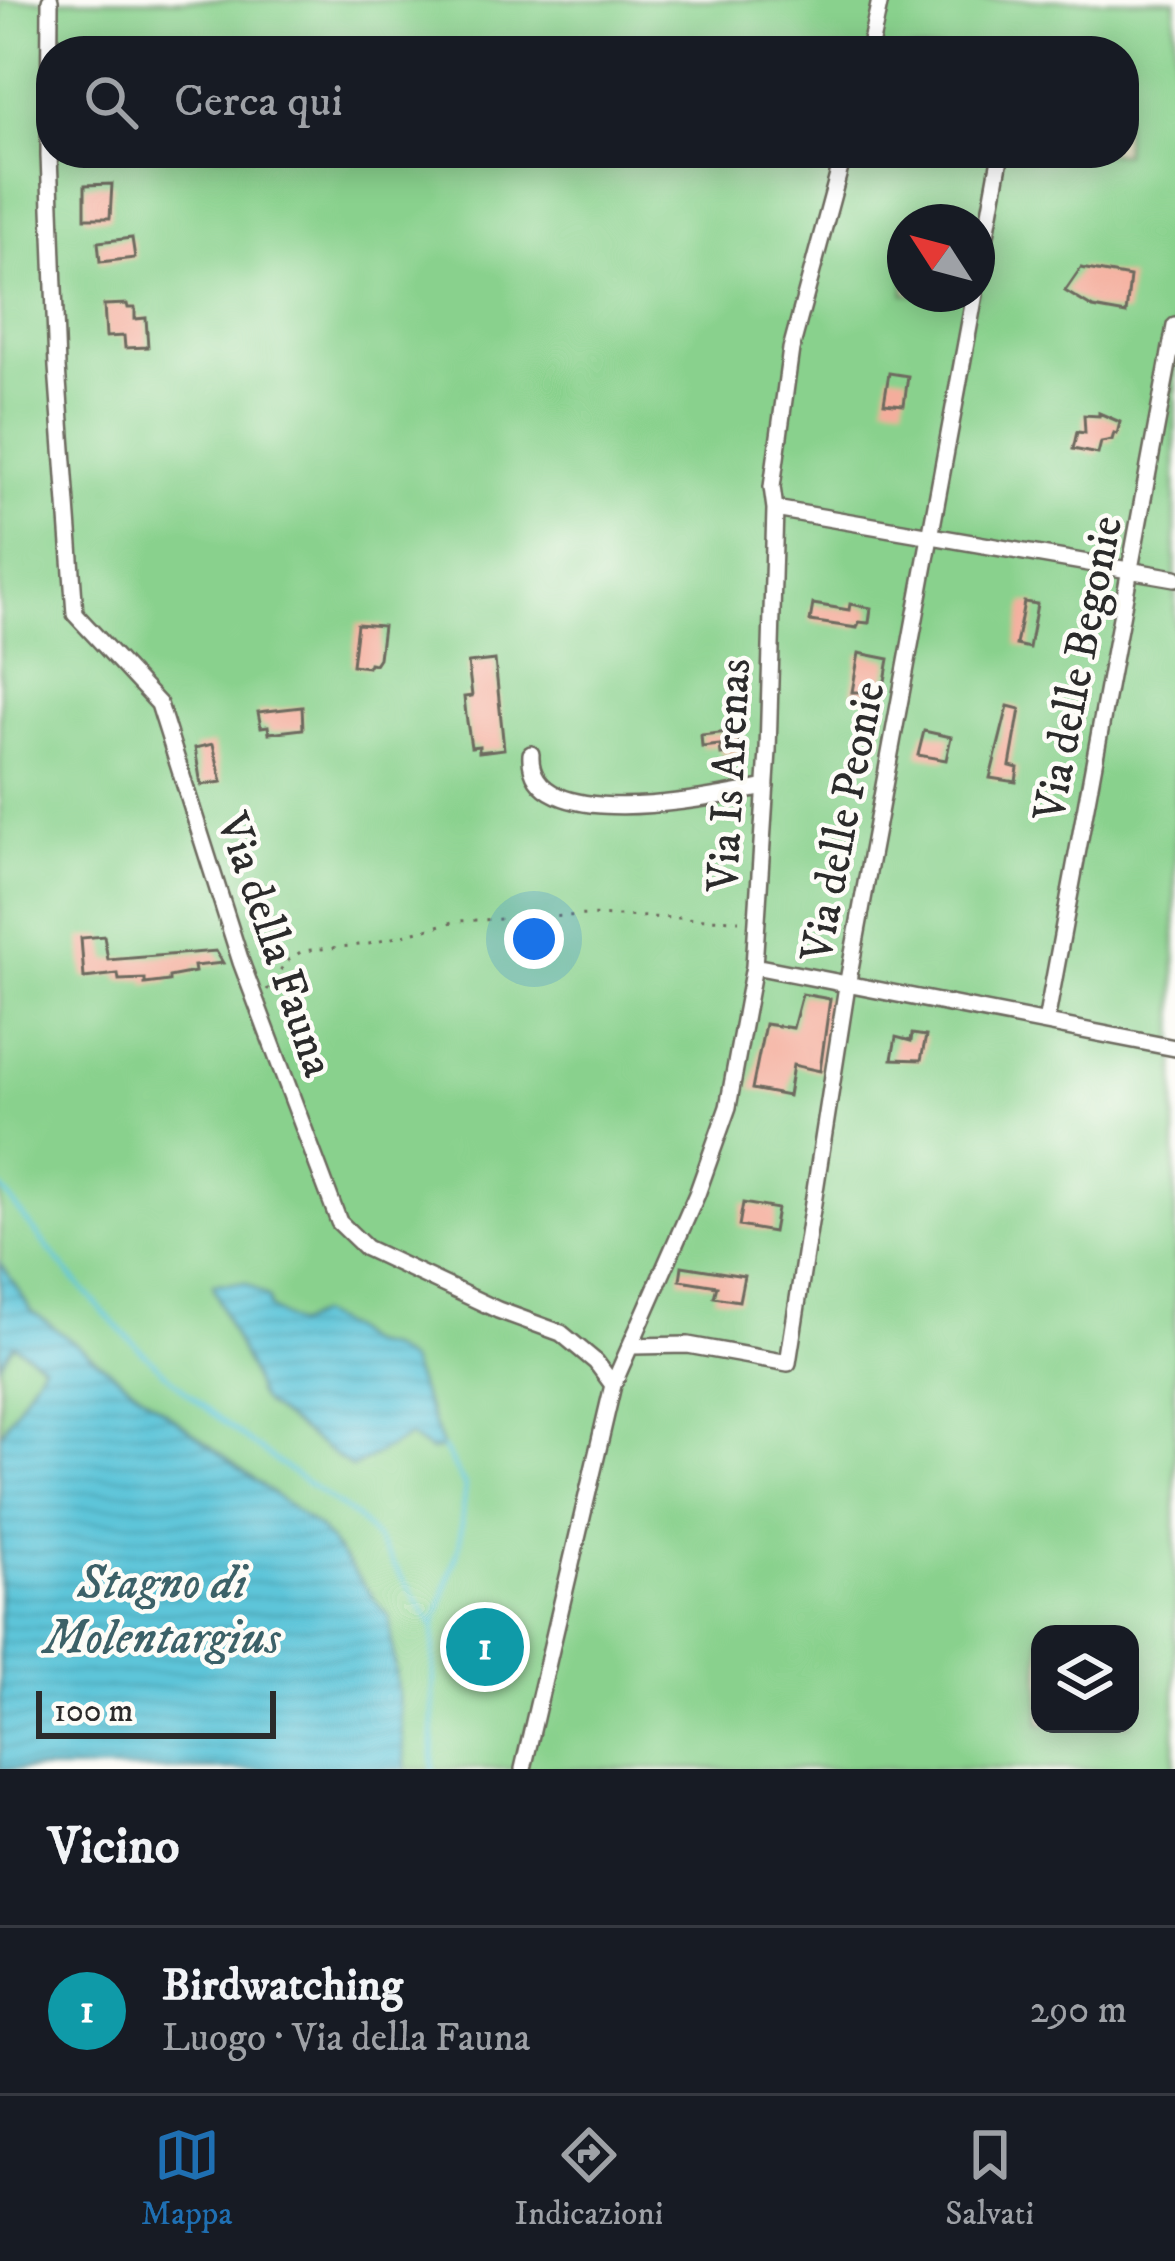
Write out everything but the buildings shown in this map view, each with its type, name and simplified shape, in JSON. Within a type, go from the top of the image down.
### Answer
[{"type":"street","name":"Via della Fauna","points":[[50,0],[50,36]]},
{"type":"street","points":[[872,36],[880,0]]},
{"type":"street","name":"Via della Fauna","points":[[51,168],[52,249],[75,614],[159,704],[254,995],[339,1222],[366,1248],[498,1310],[561,1333],[614,1384]]},
{"type":"street","name":"Via Is Arenas","points":[[614,1384],[697,1194],[728,1108],[754,966],[766,787],[772,488],[791,349],[840,168]]},
{"type":"street","points":[[991,204],[997,168]]},
{"type":"street","name":"Via delle Peonie","points":[[633,1346],[688,1345],[788,1363],[847,986],[972,312]]},
{"type":"street","name":"Via delle Begonie","points":[[1046,1022],[1175,326]]},
{"type":"street","points":[[775,509],[1175,578]]},
{"type":"street","points":[[531,754],[537,785],[553,797],[576,803],[655,803],[766,787]]},
{"type":"street","points":[[754,966],[1175,1048]]},
{"type":"street","points":[[523,1769],[614,1384]]},
{"type":"path","points":[[254,995],[269,989],[286,962],[302,951],[369,944],[457,921],[588,915],[756,921]]},
{"type":"green space","points":[[0,0],[1175,0],[1175,1769],[0,1769]]},
{"type":"water","name":"Stagno di Molentargius","points":[[0,1262],[32,1311],[321,1530],[389,1617],[406,1769],[0,1769],[0,1435],[43,1364],[14,1344],[0,1364]]},
{"type":"water","points":[[246,1283],[269,1298],[270,1308],[296,1325],[317,1314],[366,1344],[387,1348],[409,1362],[443,1448],[431,1451],[409,1436],[352,1468],[266,1405],[213,1284]]},
{"type":"waterway","points":[[0,1186],[71,1276],[150,1359],[225,1423],[357,1518],[434,1626]]},
{"type":"waterway","points":[[433,1769],[434,1626],[460,1543],[465,1486],[443,1448]]},
{"type":"place","name":"Birdwatching","points":[[485,1647]]}]
